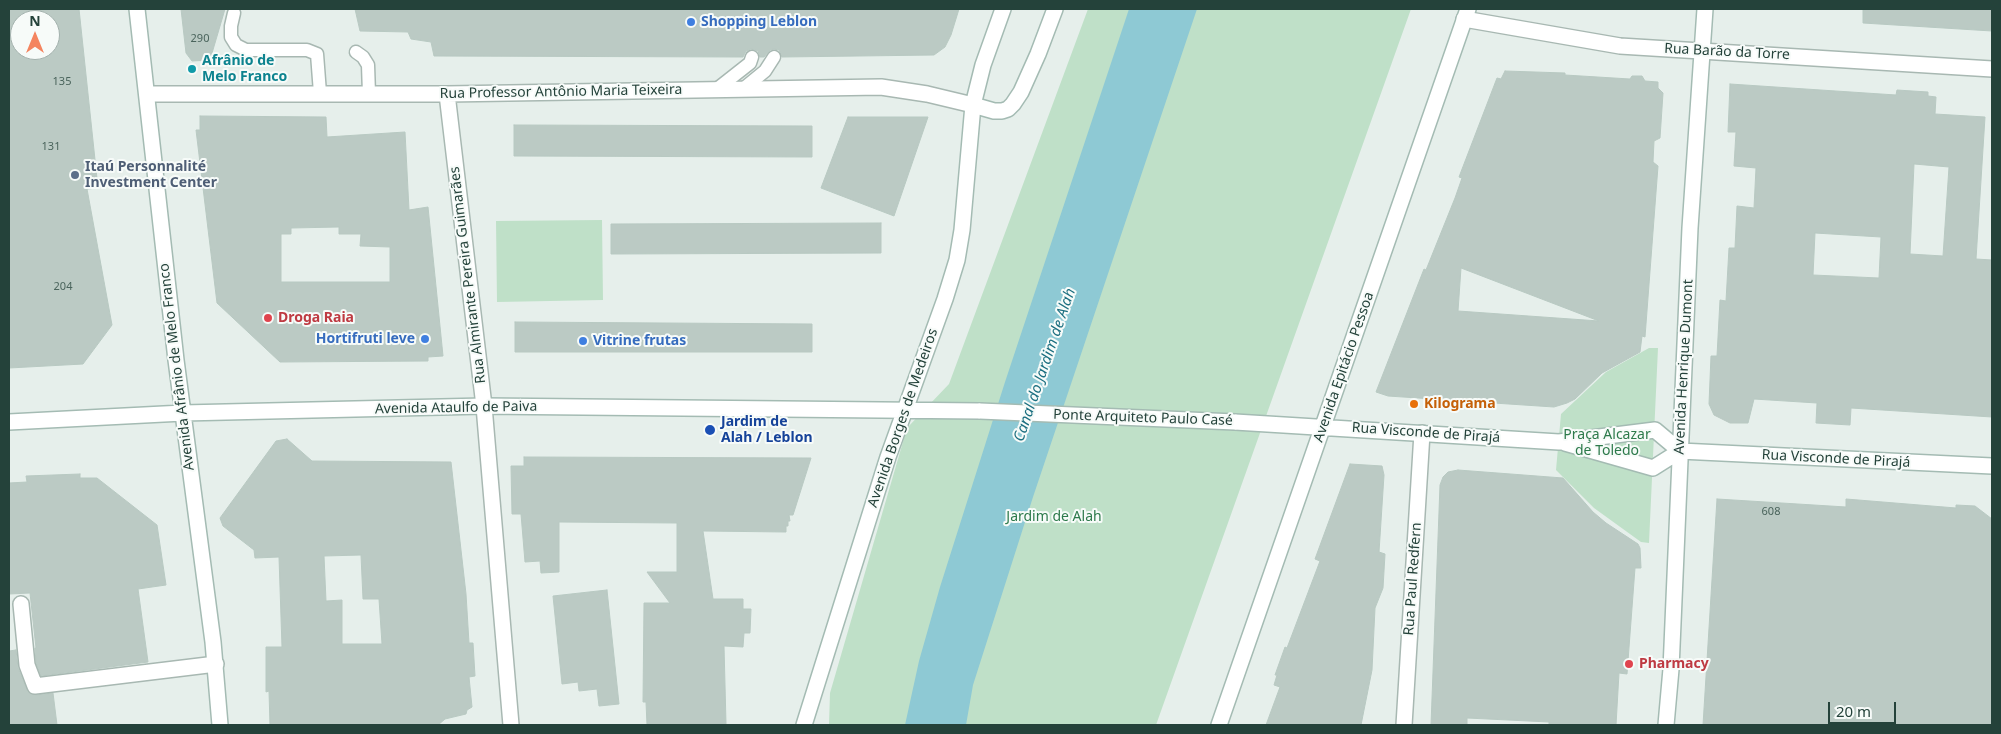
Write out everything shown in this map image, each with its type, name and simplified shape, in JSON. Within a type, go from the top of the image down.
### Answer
[{"type":"street","name":"Avenida Afrânio de Melo Franco","points":[[137,9],[183,413],[216,664],[220,725]]},
{"type":"street","name":"Avenida Borges de Medeiros","points":[[804,725],[828,642],[903,411],[945,299],[957,260],[962,230],[973,105],[983,65],[1003,9]]},
{"type":"street","points":[[973,105],[994,111],[1002,111],[1008,109],[1013,104],[1021,92],[1038,54],[1055,9]]},
{"type":"street","name":"Avenida Henrique Dumont","points":[[1666,725],[1671,669],[1690,228],[1705,9]]},
{"type":"street","name":"Rua Barão da Torre","points":[[1466,14],[1620,46],[1992,68]]},
{"type":"street","name":"Avenida Epitácio Pessoa","points":[[1219,725],[1466,14]]},
{"type":"street","name":"Rua Professor Antônio Maria Teixeira","points":[[147,94],[447,94],[881,87],[927,94],[973,105]]},
{"type":"street","name":"Rua Almirante Pereira Guimarães","points":[[447,94],[484,406],[511,725]]},
{"type":"street","name":"Avenida Ataulfo de Paiva","points":[[9,422],[183,413],[484,406],[903,411]]},
{"type":"street","name":"Ponte Arquiteto Paulo Casé","points":[[903,411],[980,411],[1323,427]]},
{"type":"street","name":"Rua Visconde de Pirajá","points":[[1323,427],[1559,442],[1655,430],[1680,451]]},
{"type":"street","name":"Rua Paul Redfern","points":[[1404,725],[1422,433]]},
{"type":"street","name":"Rua Visconde de Pirajá","points":[[1559,442],[1653,468],[1680,451],[1992,466]]},
{"type":"street","points":[[21,604],[27,665],[35,686],[216,664]]},
{"type":"lane","points":[[234,13],[231,37],[236,45],[246,50],[307,50],[317,54],[320,93]]},
{"type":"lane","points":[[356,52],[363,57],[368,65],[369,94]]},
{"type":"lane","points":[[717,89],[750,63],[752,57]]},
{"type":"lane","points":[[743,89],[765,71],[774,57]]},
{"type":"green space","name":"Jardim de Alah","points":[[1088,9],[1411,9],[1156,725],[829,725],[830,693],[907,428],[949,384]]},
{"type":"green space","points":[[602,220],[603,300],[497,302],[496,221]]},
{"type":"green space","name":"Praça Alcazar de Toledo","points":[[1649,348],[1658,348],[1649,543],[1641,542],[1594,508],[1556,470],[1561,414],[1606,372]]},
{"type":"water","name":"Canal do Jardim de Alah","points":[[1129,9],[1197,9],[1033,497],[973,685],[966,725],[905,725],[919,661],[940,587],[1005,382]]},
{"type":"building","points":[[9,9],[79,9],[98,188],[87,189],[112,325],[83,364],[9,368]]},
{"type":"building","points":[[181,9],[225,9],[210,60],[192,61],[186,53]]},
{"type":"building","name":"Shopping Leblon","points":[[355,9],[959,9],[945,47],[934,55],[782,57],[779,50],[774,49],[770,50],[764,57],[760,57],[758,51],[751,49],[746,51],[743,57],[434,56],[431,42],[411,39],[408,32],[360,31]]},
{"type":"building","points":[[1863,9],[1992,9],[1992,31],[1863,23]]},
{"type":"building","points":[[1505,71],[1565,73],[1565,75],[1630,79],[1632,76],[1642,76],[1645,81],[1658,82],[1658,88],[1663,93],[1660,138],[1654,141],[1653,162],[1658,166],[1645,337],[1642,336],[1640,352],[1602,373],[1575,399],[1554,407],[1388,396],[1376,392],[1424,269],[1426,270],[1455,198],[1462,178],[1459,177],[1497,78],[1501,79]],"holes":[[[1461,268],[1599,321],[1458,311]]]},
{"type":"building","points":[[1730,84],[1896,95],[1897,90],[1928,92],[1928,96],[1936,97],[1935,114],[1985,117],[1976,259],[1992,260],[1992,417],[1851,408],[1850,425],[1816,423],[1817,403],[1754,399],[1748,423],[1730,423],[1714,415],[1709,404],[1711,356],[1717,356],[1720,300],[1726,301],[1729,248],[1735,248],[1737,206],[1754,208],[1756,168],[1734,166],[1736,132],[1728,132]],"holes":[[[1914,164],[1949,167],[1943,256],[1910,254]],[[1815,233],[1881,237],[1879,278],[1813,275]]]},
{"type":"building","points":[[200,116],[326,117],[327,137],[405,132],[409,210],[428,207],[443,356],[428,357],[428,361],[280,362],[217,303],[196,130],[200,130]],"holes":[[[339,227],[339,234],[361,234],[360,246],[390,247],[390,282],[281,282],[281,234],[291,234],[291,228]]]},
{"type":"building","points":[[848,117],[928,117],[894,216],[821,188]]},
{"type":"building","points":[[514,125],[812,126],[812,157],[514,156]]},
{"type":"building","points":[[881,223],[881,253],[611,254],[611,224]]},
{"type":"building","points":[[515,322],[812,324],[812,352],[515,352]]},
{"type":"building","points":[[287,439],[312,461],[451,462],[466,594],[469,643],[473,643],[475,676],[469,677],[472,707],[467,710],[466,714],[445,719],[438,725],[270,725],[269,691],[266,692],[266,647],[282,647],[279,557],[255,558],[254,550],[223,526],[220,518],[276,441]],"holes":[[[361,555],[363,599],[379,599],[382,644],[342,644],[342,600],[326,601],[324,556]]]},
{"type":"building","points":[[524,457],[811,458],[793,515],[789,515],[790,521],[788,521],[788,526],[786,526],[786,532],[703,531],[713,599],[743,599],[743,609],[751,609],[750,633],[744,633],[743,647],[724,646],[726,724],[647,725],[646,702],[643,702],[644,603],[670,603],[647,572],[677,572],[677,523],[559,522],[559,572],[541,573],[540,561],[525,562],[521,514],[512,514],[511,466],[524,466]]},
{"type":"building","points":[[1350,464],[1382,466],[1384,475],[1379,552],[1385,554],[1383,588],[1375,608],[1372,670],[1361,725],[1266,725],[1280,687],[1274,685],[1277,675],[1275,675],[1320,561],[1315,559]]},
{"type":"building","points":[[1458,470],[1563,478],[1593,512],[1638,544],[1641,568],[1635,568],[1627,674],[1619,673],[1616,725],[1549,725],[1549,722],[1467,718],[1467,725],[1431,725],[1440,485],[1443,477],[1448,472]]},
{"type":"building","points":[[80,474],[80,478],[97,478],[157,525],[166,585],[138,589],[148,662],[41,676],[36,663],[30,593],[9,594],[9,483],[27,482],[26,476]]},
{"type":"building","points":[[1717,499],[1846,507],[1846,499],[1956,508],[1956,505],[1975,506],[1992,519],[1992,725],[1703,725]]},
{"type":"building","points":[[607,590],[619,704],[599,706],[597,689],[579,691],[578,682],[562,684],[553,596]]},
{"type":"building","points":[[16,650],[18,668],[28,692],[36,695],[53,693],[57,725],[9,725],[9,651]]},
{"type":"place","name":"Shopping Leblon","points":[[691,22]]},
{"type":"place","name":"Afrânio de Melo Franco","points":[[192,69]]},
{"type":"place","name":"Itaú Personnalité Investment Center","points":[[75,175]]},
{"type":"place","name":"Droga Raia","points":[[268,318]]},
{"type":"place","name":"Hortifruti leve","points":[[425,339]]},
{"type":"place","name":"Vitrine frutas","points":[[583,341]]},
{"type":"place","name":"Kilograma","points":[[1414,404]]},
{"type":"place","name":"Jardim de Alah / Leblon","points":[[710,430]]},
{"type":"place","name":"Pharmacy","points":[[1629,664]]}]
